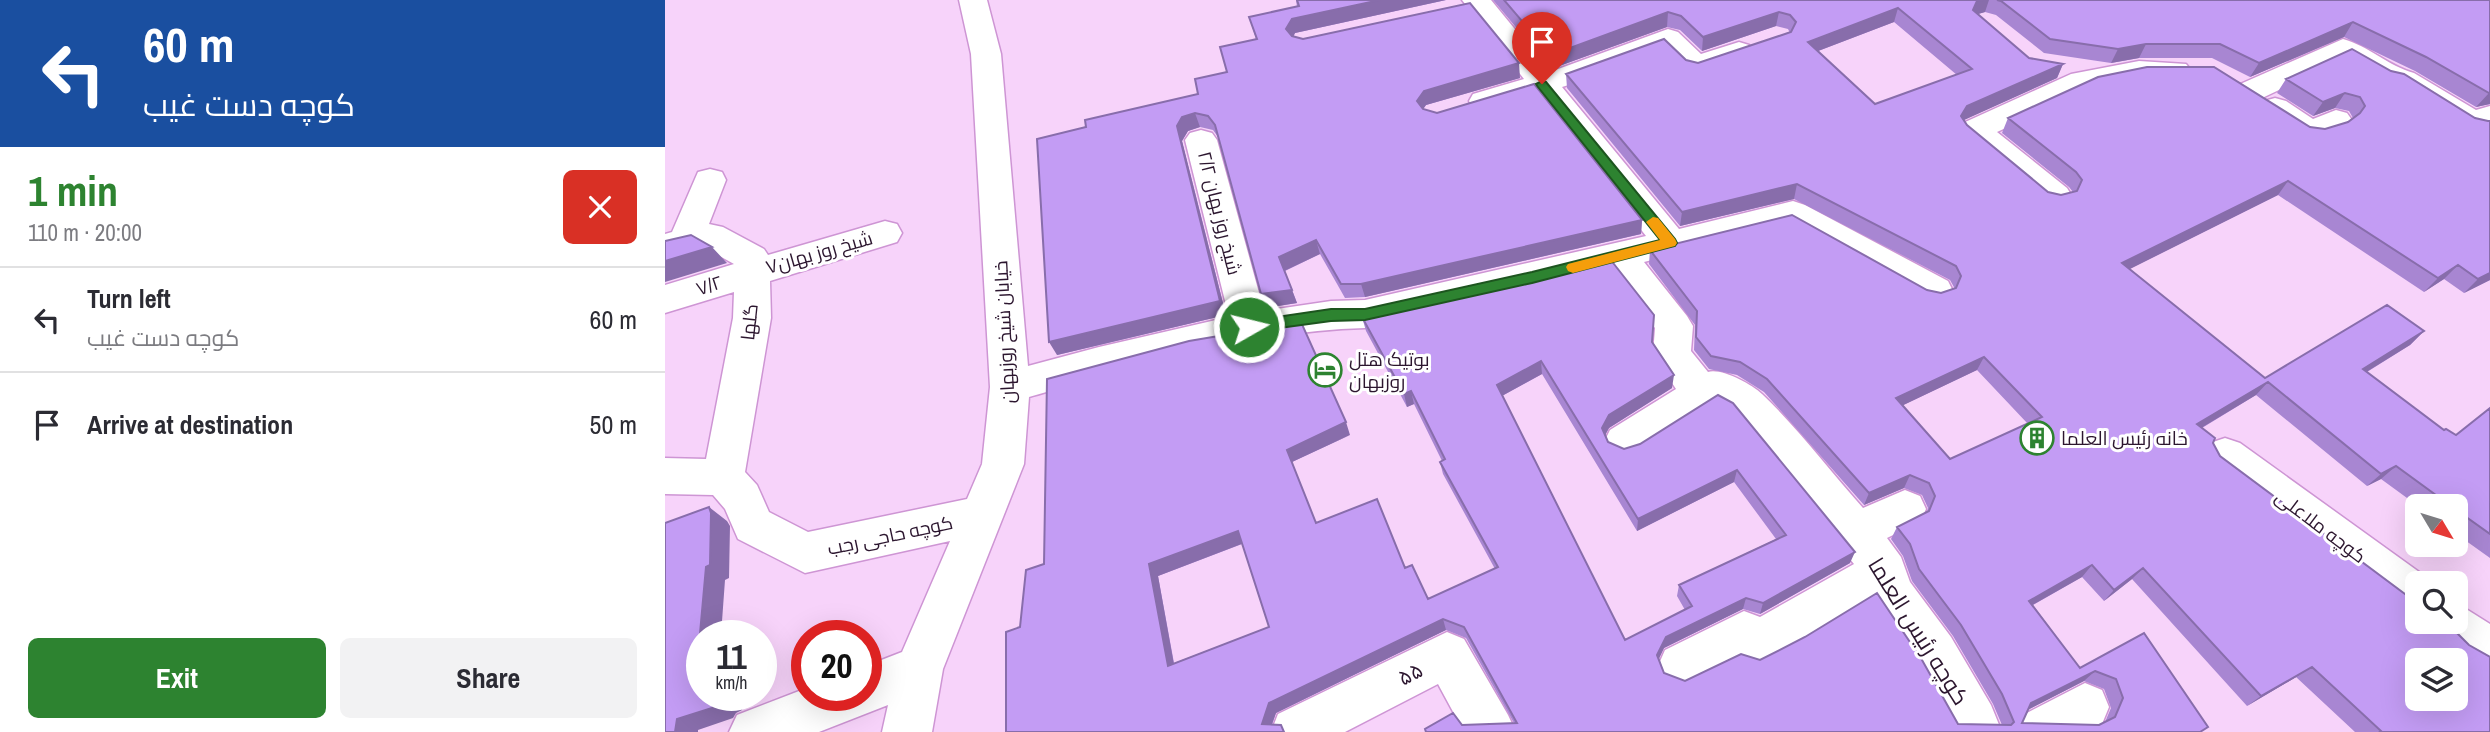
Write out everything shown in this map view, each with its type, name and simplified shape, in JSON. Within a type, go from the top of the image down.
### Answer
[{"type":"street","name":"خیابان شیخ روزبهان","points":[[907,732],[919,669],[1003,464],[1010,387],[986,54],[973,0]]},
{"type":"street","points":[[1468,5],[1542,84],[1670,243]]},
{"type":"street","points":[[1463,107],[1588,70],[1668,38],[1696,66],[1766,42]]},
{"type":"street","points":[[2249,92],[2343,48],[2393,78],[2403,79],[2475,122],[2490,116]]},
{"type":"street","points":[[2048,67],[2116,73]]},
{"type":"street","points":[[2055,196],[1974,130],[2082,81],[2139,70],[2210,73],[2249,92],[2312,132],[2336,120]]},
{"type":"street","name":"شیخ روز بهان ۲/۲","points":[[1201,140],[1249,327]]},
{"type":"street","points":[[675,244],[710,180]]},
{"type":"street","points":[[1010,387],[1099,362],[1249,327],[1331,315],[1365,314],[1620,256],[1793,213],[1935,291]]},
{"type":"street","name":"۷شیخ روز بهان","points":[[753,271],[885,233]]},
{"type":"street","points":[[675,244],[711,236],[752,258],[753,271]]},
{"type":"street","points":[[1620,256],[1674,326],[1672,354],[1701,393],[1625,442]]},
{"type":"street","name":"۷/۲","points":[[665,299],[753,271]]},
{"type":"street","name":"گلها","points":[[723,477],[751,318],[753,271]]},
{"type":"street","name":"کوچه رئیس العلما","points":[[1701,393],[1714,386],[1746,403],[1856,532],[1885,571],[1890,591],[1934,653],[1974,722],[1977,732]]},
{"type":"street","name":"کوچه ملاعلی","points":[[2225,454],[2405,588]]},
{"type":"street","points":[[665,476],[723,477]]},
{"type":"street","name":"کوچه حاجی رجب","points":[[723,477],[742,498],[753,525],[805,553],[982,515]]},
{"type":"street","points":[[1856,532],[1905,509]]},
{"type":"street","points":[[1682,666],[1744,633],[1755,646],[1815,608],[1885,571]]},
{"type":"street","points":[[2466,634],[2490,652]]},
{"type":"street","name":"۵۵","points":[[1295,731],[1447,655],[1490,732]]},
{"type":"street","points":[[882,684],[919,669]]},
{"type":"street","points":[[2040,732],[2085,707]]},
{"type":"street","points":[[754,732],[810,711]]},
{"type":"building","points":[[1297,0],[1380,0],[1292,19],[1286,29],[1292,36],[1303,39],[1470,3],[1519,63],[1424,91],[1417,101],[1423,109],[1437,113],[1534,84],[1642,220],[1361,284],[1341,284],[1316,240],[1279,257],[1292,290],[1261,294],[1215,125],[1208,116],[1195,113],[1182,117],[1177,126],[1220,301],[1049,342],[1037,139],[1086,127],[1085,120],[1198,94],[1195,79],[1227,72],[1220,47],[1257,39],[1249,17],[1299,6]]},
{"type":"building","points":[[1504,0],[1983,0],[1977,1],[1973,10],[2029,58],[2063,64],[1967,106],[1961,116],[1967,125],[2048,192],[2061,195],[2077,191],[2082,180],[2076,172],[2008,118],[2098,77],[2147,67],[2214,67],[2310,127],[2325,129],[2348,122],[2360,113],[2365,106],[2360,97],[2345,93],[2323,102],[2286,79],[2352,49],[2391,71],[2404,74],[2475,118],[2490,121],[2490,273],[2478,279],[2458,265],[2438,278],[2288,181],[2122,263],[2265,378],[2387,305],[2424,331],[2363,369],[2444,430],[2456,435],[2490,408],[2490,534],[2468,518],[2468,494],[2434,494],[2396,466],[2381,474],[2268,382],[2197,424],[2215,438],[2213,443],[2220,456],[2405,594],[2405,634],[2458,634],[2469,645],[2490,657],[2490,732],[2379,732],[2381,731],[2312,667],[2261,696],[2143,568],[2114,590],[2092,565],[2029,601],[2080,668],[2144,633],[2208,727],[2200,732],[1426,732],[1425,729],[1453,713],[1462,725],[1517,723],[1464,627],[1443,619],[1269,703],[1262,724],[1281,725],[1284,732],[1006,732],[1006,632],[1020,627],[1026,570],[1044,564],[1047,379],[1189,341],[1301,322],[1346,422],[1287,450],[1316,523],[1377,499],[1405,568],[1412,565],[1428,599],[1498,567],[1440,462],[1445,459],[1411,391],[1404,394],[1362,317],[1610,259],[1654,315],[1652,342],[1674,375],[1609,415],[1602,428],[1608,442],[1624,449],[1640,444],[1718,395],[1733,403],[1855,552],[1763,603],[1746,598],[1666,637],[1657,655],[1664,673],[1685,681],[1741,654],[1760,660],[1805,637],[1877,593],[1922,660],[1958,724],[2011,725],[2014,722],[2002,694],[1961,625],[1919,569],[1910,544],[1897,527],[1929,511],[1935,496],[1929,483],[1910,475],[1869,493],[1767,379],[1740,362],[1711,356],[1696,337],[1697,311],[1650,250],[1792,215],[1927,290],[1941,293],[1956,288],[1961,276],[1956,266],[1797,184],[1682,212],[1566,74],[1664,39],[1686,60],[1698,63],[1791,32],[1796,22],[1790,15],[1779,12],[1703,37],[1681,16],[1668,12],[1551,55]],"holes":[[[1898,8],[1972,69],[1875,104],[1808,42]],[[1984,357],[2042,417],[1950,459],[1896,398]],[[1541,361],[1638,519],[1737,470],[1786,535],[1679,585],[1692,606],[1625,640],[1497,385]],[[1238,531],[1269,627],[1168,666],[1149,564]],[[2095,671],[2116,679],[2123,698],[2115,717],[2099,725],[2022,723],[2031,703]]]},
{"type":"building","points":[[1997,0],[2490,0],[2490,93],[2426,57],[2353,22],[2259,63],[2220,44],[2146,44],[2118,49],[2050,39]]},
{"type":"building","points":[[691,235],[712,247],[665,261],[665,241]]},
{"type":"building","points":[[709,507],[711,513],[710,565],[706,567],[701,620],[686,620],[686,711],[702,711],[677,719],[675,732],[665,732],[665,523]]},
{"type":"slow traffic","points":[[1573,267],[1670,243],[1653,222]]},
{"type":"place","name":"بوتیک هتل روزبهان","points":[[1325,370]]},
{"type":"place","name":"خانه رئیس العلما","points":[[2037,438]]},
{"type":"route","points":[[1249,327],[1331,315],[1365,314],[1670,243],[1542,84]]}]
